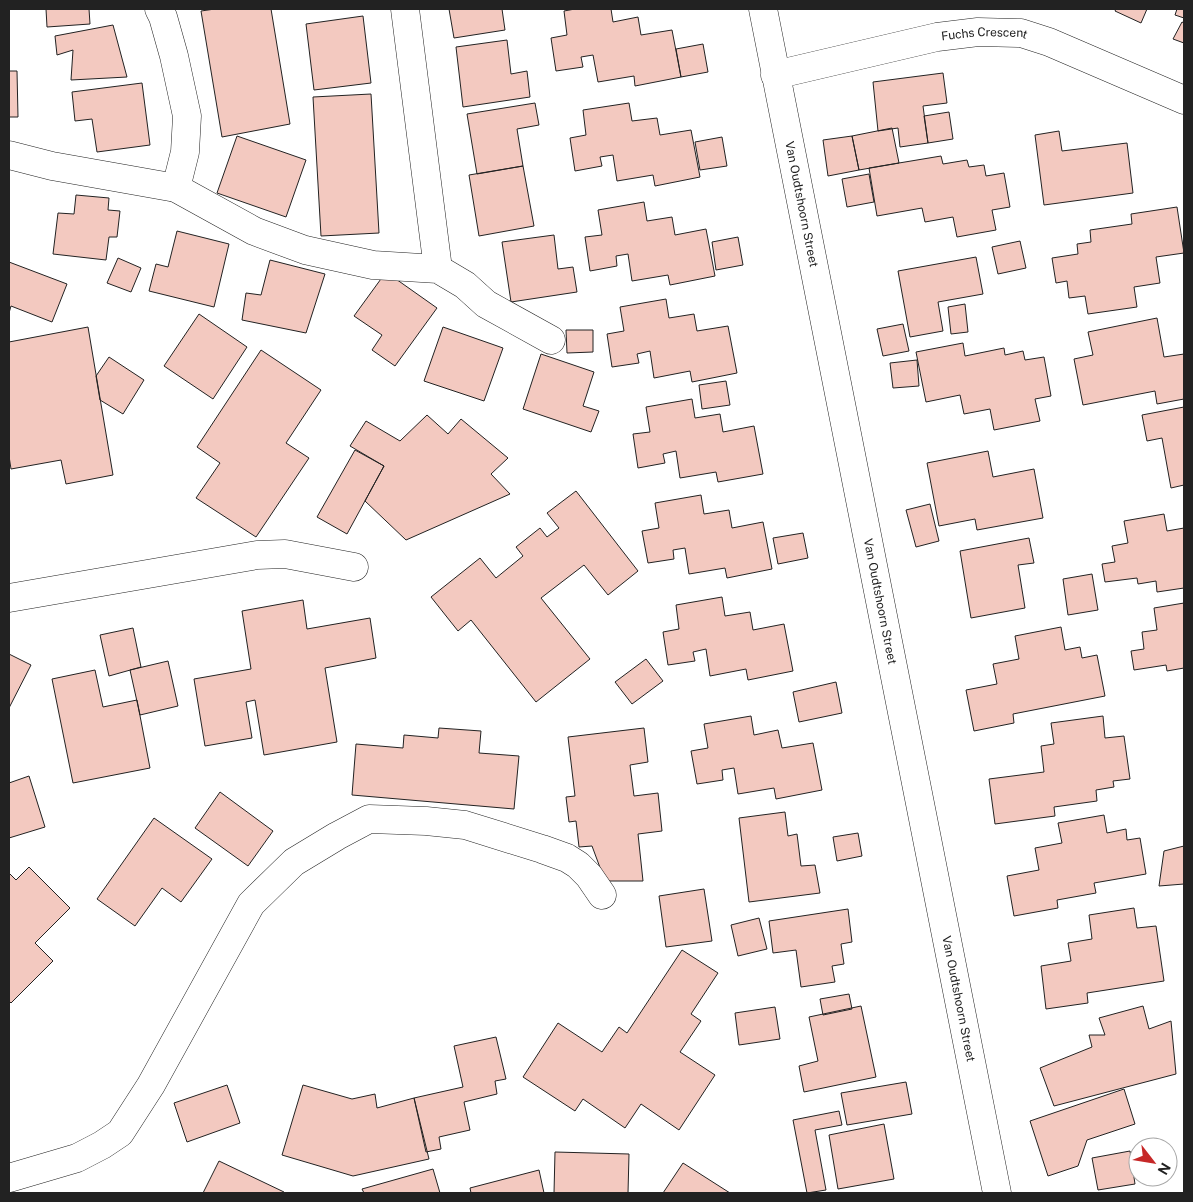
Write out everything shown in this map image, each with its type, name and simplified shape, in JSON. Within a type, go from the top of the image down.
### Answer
[{"type":"street","points":[[159,9],[174,56],[187,116],[185,152],[176,188]]},
{"type":"street","points":[[405,9],[438,269]]},
{"type":"street","name":"Van Oudtshoorn Street","points":[[763,9],[997,1193]]},
{"type":"street","name":"Fuchs Crescent","points":[[775,75],[937,37],[978,32],[1021,33],[1050,42],[1184,100]]},
{"type":"street","points":[[9,154],[52,166],[176,188],[254,231],[304,250],[373,266],[438,269],[465,285],[486,304],[550,340]]},
{"type":"street","points":[[9,598],[257,555],[285,554],[354,567]]},
{"type":"street","points":[[9,1178],[77,1158],[120,1133],[151,1085],[252,904],[294,862],[336,836],[369,820],[426,821],[465,825],[542,849],[567,858],[578,865],[589,876],[602,895]]},
{"type":"building","points":[[46,9],[89,9],[90,24],[47,27]]},
{"type":"building","points":[[215,9],[271,9],[290,124],[222,137],[201,11]]},
{"type":"building","points":[[449,9],[502,9],[505,30],[454,38]]},
{"type":"building","points":[[575,9],[611,9],[613,22],[638,17],[641,35],[672,30],[681,77],[635,86],[634,76],[598,82],[593,55],[581,57],[583,67],[556,71],[551,38],[567,35],[564,11]]},
{"type":"building","points":[[1116,9],[1147,9],[1141,23],[1115,11]]},
{"type":"building","points":[[1177,9],[1184,9],[1184,18],[1175,15]]},
{"type":"building","points":[[363,16],[371,83],[314,90],[306,24]]},
{"type":"building","points":[[1182,22],[1184,23],[1184,43],[1173,39]]},
{"type":"building","points":[[113,25],[127,77],[71,80],[73,50],[57,55],[55,36]]},
{"type":"building","points":[[507,40],[511,74],[527,71],[530,97],[463,107],[456,47]]},
{"type":"building","points":[[703,44],[708,72],[681,77],[676,49]]},
{"type":"building","points":[[9,71],[17,71],[18,117],[9,117]]},
{"type":"building","points":[[943,73],[947,103],[923,106],[928,143],[900,147],[898,128],[878,131],[873,82]]},
{"type":"building","points":[[142,83],[150,145],[97,152],[92,119],[75,121],[72,92]]},
{"type":"building","points":[[371,94],[379,233],[321,236],[313,97]]},
{"type":"building","points":[[535,103],[539,125],[517,129],[523,166],[477,174],[467,114]]},
{"type":"building","points":[[629,103],[632,121],[657,118],[660,135],[691,130],[700,177],[655,186],[653,175],[617,181],[613,155],[600,157],[602,166],[575,171],[570,138],[586,135],[583,110]]},
{"type":"building","points":[[949,112],[953,139],[928,143],[924,116]]},
{"type":"building","points":[[892,128],[899,163],[859,170],[852,136]]},
{"type":"building","points":[[1059,131],[1062,151],[1127,143],[1133,193],[1044,205],[1035,135]]},
{"type":"building","points":[[237,136],[306,160],[286,217],[217,193]]},
{"type":"building","points":[[852,136],[859,170],[828,176],[823,140]]},
{"type":"building","points":[[722,137],[727,166],[700,170],[695,142]]},
{"type":"building","points":[[941,156],[943,164],[967,160],[969,167],[984,165],[986,176],[1004,173],[1010,207],[992,210],[996,230],[957,237],[953,217],[925,222],[922,208],[877,216],[869,168]]},
{"type":"building","points":[[523,166],[534,226],[479,236],[469,175]]},
{"type":"building","points":[[869,174],[874,202],[847,207],[842,179]]},
{"type":"building","points":[[76,195],[109,198],[108,210],[120,211],[117,237],[109,237],[106,260],[53,254],[58,213],[74,214]]},
{"type":"building","points":[[644,202],[647,221],[672,217],[675,235],[706,229],[715,276],[670,285],[668,275],[632,281],[628,254],[616,256],[617,266],[590,271],[585,237],[602,235],[598,210]]},
{"type":"building","points":[[1177,207],[1184,253],[1156,257],[1160,283],[1134,287],[1137,307],[1088,314],[1085,296],[1069,298],[1067,281],[1056,283],[1052,258],[1078,254],[1077,244],[1091,242],[1090,230],[1132,224],[1131,214]]},
{"type":"building","points":[[177,231],[229,244],[214,307],[149,291],[156,264],[168,267]]},
{"type":"building","points":[[554,235],[558,269],[573,267],[577,292],[511,302],[502,242]]},
{"type":"building","points":[[738,237],[743,265],[716,270],[712,242]]},
{"type":"building","points":[[1020,241],[1026,268],[998,274],[992,247]]},
{"type":"building","points":[[976,257],[983,294],[938,302],[943,331],[910,337],[898,271]]},
{"type":"building","points":[[118,258],[141,268],[131,292],[107,283]]},
{"type":"building","points":[[270,260],[325,274],[306,333],[242,320],[246,293],[261,295]]},
{"type":"building","points":[[9,262],[67,284],[52,322],[11,306],[9,313]]},
{"type":"building","points":[[386,272],[437,308],[395,366],[372,350],[382,335],[354,316]]},
{"type":"building","points":[[666,299],[669,318],[694,314],[697,331],[728,326],[737,373],[692,382],[690,371],[654,378],[650,351],[637,354],[639,363],[612,367],[607,334],[624,331],[620,307]]},
{"type":"building","points":[[965,304],[968,332],[951,334],[948,307]]},
{"type":"building","points":[[199,314],[247,347],[213,399],[164,366]]},
{"type":"building","points":[[1157,318],[1164,357],[1184,354],[1184,399],[1157,404],[1155,391],[1083,405],[1074,359],[1093,355],[1088,332]]},
{"type":"building","points":[[903,324],[909,351],[883,356],[877,329]]},
{"type":"building","points":[[88,327],[113,475],[66,484],[61,460],[11,469],[9,456],[9,342]]},
{"type":"building","points":[[443,327],[503,348],[484,401],[424,381]]},
{"type":"building","points":[[566,330],[593,330],[593,352],[567,353]]},
{"type":"building","points":[[963,343],[965,356],[1004,348],[1005,355],[1023,351],[1025,360],[1044,357],[1051,396],[1035,399],[1040,421],[994,430],[990,409],[964,414],[960,395],[926,402],[916,352]]},
{"type":"building","points":[[261,350],[321,390],[286,443],[309,458],[256,537],[196,498],[220,463],[197,447]]},
{"type":"building","points":[[541,354],[594,372],[583,406],[599,411],[591,432],[523,409]]},
{"type":"building","points":[[109,357],[144,380],[123,414],[100,400],[96,376]]},
{"type":"building","points":[[917,360],[919,386],[893,388],[890,363]]},
{"type":"building","points":[[726,381],[730,405],[702,409],[699,385]]},
{"type":"building","points":[[692,399],[695,418],[720,414],[723,432],[754,426],[763,474],[718,482],[716,472],[680,478],[676,451],[663,454],[665,463],[638,468],[633,434],[650,432],[646,407]]},
{"type":"building","points":[[1184,407],[1184,485],[1171,488],[1162,438],[1147,441],[1142,415]]},
{"type":"building","points":[[427,415],[448,434],[461,419],[508,458],[491,474],[510,494],[406,540],[365,501],[384,466],[350,446],[366,421],[400,441]]},
{"type":"building","points":[[355,450],[384,466],[347,534],[317,517]]},
{"type":"building","points":[[988,451],[993,477],[1034,469],[1043,518],[977,530],[975,519],[939,526],[927,463]]},
{"type":"building","points":[[576,491],[638,571],[608,595],[584,565],[541,598],[590,659],[536,702],[471,620],[458,631],[431,597],[480,558],[496,578],[523,556],[516,547],[540,528],[547,537],[559,528],[547,513]]},
{"type":"building","points":[[701,495],[704,514],[729,510],[732,528],[763,522],[772,569],[727,578],[725,568],[689,574],[685,548],[673,550],[674,559],[648,563],[642,531],[659,528],[655,503]]},
{"type":"building","points":[[930,504],[939,541],[916,547],[906,510]]},
{"type":"building","points":[[1164,514],[1167,531],[1184,528],[1184,588],[1157,592],[1156,581],[1138,584],[1137,578],[1105,582],[1102,564],[1115,562],[1112,546],[1128,543],[1124,521]]},
{"type":"building","points":[[803,533],[808,558],[778,564],[773,538]]},
{"type":"building","points":[[1029,538],[1034,563],[1018,565],[1025,608],[971,618],[960,551]]},
{"type":"building","points":[[1092,574],[1098,610],[1068,615],[1063,579]]},
{"type":"building","points":[[722,597],[725,616],[750,612],[753,630],[784,624],[793,671],[748,680],[746,669],[710,676],[706,649],[693,652],[695,661],[668,665],[663,632],[679,629],[676,605]]},
{"type":"building","points":[[303,600],[307,629],[370,618],[376,658],[325,668],[337,742],[264,755],[255,700],[246,702],[252,738],[205,746],[194,679],[251,669],[242,611]]},
{"type":"building","points":[[1184,603],[1184,668],[1167,671],[1166,665],[1134,670],[1131,651],[1144,649],[1142,632],[1157,630],[1154,608]]},
{"type":"building","points":[[1061,627],[1065,650],[1080,647],[1082,658],[1097,655],[1105,696],[1013,714],[1014,723],[974,731],[966,690],[997,684],[993,664],[1019,659],[1015,636]]},
{"type":"building","points":[[133,628],[141,667],[109,676],[100,635]]},
{"type":"building","points":[[9,654],[31,665],[9,708]]},
{"type":"building","points":[[646,659],[663,681],[632,704],[615,682]]},
{"type":"building","points":[[168,661],[178,706],[140,715],[130,670]]},
{"type":"building","points":[[95,670],[103,707],[137,700],[150,768],[73,783],[52,679]]},
{"type":"building","points":[[836,682],[842,713],[799,722],[793,692]]},
{"type":"building","points":[[751,716],[754,735],[778,730],[782,748],[813,743],[822,790],[776,799],[774,788],[738,794],[734,768],[722,770],[723,780],[697,784],[691,751],[708,748],[704,724]]},
{"type":"building","points":[[1103,716],[1105,738],[1124,736],[1130,779],[1113,781],[1114,787],[1096,790],[1097,801],[1054,807],[1055,816],[995,824],[989,779],[1044,772],[1041,746],[1054,744],[1051,723]]},
{"type":"building","points":[[439,728],[481,731],[479,753],[519,756],[514,809],[352,795],[356,744],[403,748],[404,735],[438,738]]},
{"type":"building","points":[[644,728],[648,762],[630,765],[634,796],[658,793],[662,831],[638,834],[643,881],[605,881],[592,846],[579,847],[576,821],[569,822],[566,797],[575,796],[568,737]]},
{"type":"building","points":[[29,776],[45,827],[9,838],[9,783]]},
{"type":"building","points":[[220,792],[273,831],[248,866],[195,828]]},
{"type":"building","points":[[785,812],[788,836],[797,834],[801,866],[815,865],[820,893],[749,902],[739,818]]},
{"type":"building","points":[[1104,815],[1107,833],[1126,829],[1127,840],[1140,838],[1146,874],[1094,883],[1096,893],[1057,900],[1058,908],[1014,916],[1007,876],[1039,870],[1035,848],[1062,843],[1058,823]]},
{"type":"building","points":[[154,818],[212,859],[181,902],[162,888],[135,926],[97,899]]},
{"type":"building","points":[[858,833],[862,856],[837,861],[833,837]]},
{"type":"building","points":[[1184,846],[1184,884],[1159,886],[1164,851]]},
{"type":"building","points":[[29,867],[70,908],[35,943],[53,961],[11,1003],[9,1001],[9,873],[16,880]]},
{"type":"building","points":[[704,889],[712,941],[666,947],[659,896]]},
{"type":"building","points":[[1134,908],[1137,928],[1156,926],[1164,981],[1087,993],[1088,1003],[1046,1009],[1041,966],[1071,961],[1068,943],[1092,939],[1089,915]]},
{"type":"building","points":[[848,909],[852,942],[841,944],[844,964],[832,966],[835,982],[801,987],[796,950],[773,953],[769,921]]},
{"type":"building","points":[[759,918],[767,949],[738,956],[731,925]]},
{"type":"building","points":[[682,950],[718,973],[691,1014],[701,1021],[680,1052],[715,1075],[679,1130],[641,1104],[625,1128],[583,1099],[575,1111],[523,1077],[558,1023],[602,1052],[619,1027],[627,1033]]},
{"type":"building","points":[[849,994],[852,1009],[823,1015],[820,999]]},
{"type":"building","points":[[861,1006],[876,1077],[804,1092],[799,1066],[818,1061],[809,1017]]},
{"type":"building","points":[[1143,1006],[1149,1029],[1171,1021],[1176,1074],[1054,1106],[1040,1068],[1092,1047],[1089,1035],[1105,1035],[1099,1018]]},
{"type":"building","points":[[775,1007],[780,1039],[739,1045],[735,1013]]},
{"type":"building","points":[[496,1037],[506,1079],[495,1081],[497,1094],[464,1102],[470,1130],[439,1137],[441,1149],[426,1152],[414,1098],[463,1087],[454,1046]]},
{"type":"building","points":[[906,1082],[912,1114],[847,1125],[841,1093]]},
{"type":"building","points":[[227,1085],[240,1123],[187,1142],[174,1103]]},
{"type":"building","points":[[303,1085],[352,1099],[375,1094],[377,1108],[414,1098],[429,1159],[353,1176],[282,1155]]},
{"type":"building","points":[[1124,1089],[1135,1124],[1087,1140],[1078,1166],[1048,1176],[1030,1121]]},
{"type":"building","points":[[839,1111],[842,1125],[815,1130],[826,1190],[807,1193],[793,1120]]},
{"type":"building","points":[[884,1124],[894,1179],[838,1189],[829,1135]]},
{"type":"building","points":[[1128,1151],[1128,1185],[1098,1190],[1092,1158]]},
{"type":"building","points":[[555,1152],[629,1154],[628,1193],[554,1193]]},
{"type":"building","points":[[219,1161],[284,1192],[203,1193]]},
{"type":"building","points":[[683,1163],[730,1193],[663,1193]]},
{"type":"building","points":[[433,1169],[440,1193],[364,1193],[362,1189]]},
{"type":"building","points":[[539,1170],[544,1193],[471,1193],[470,1188]]}]
